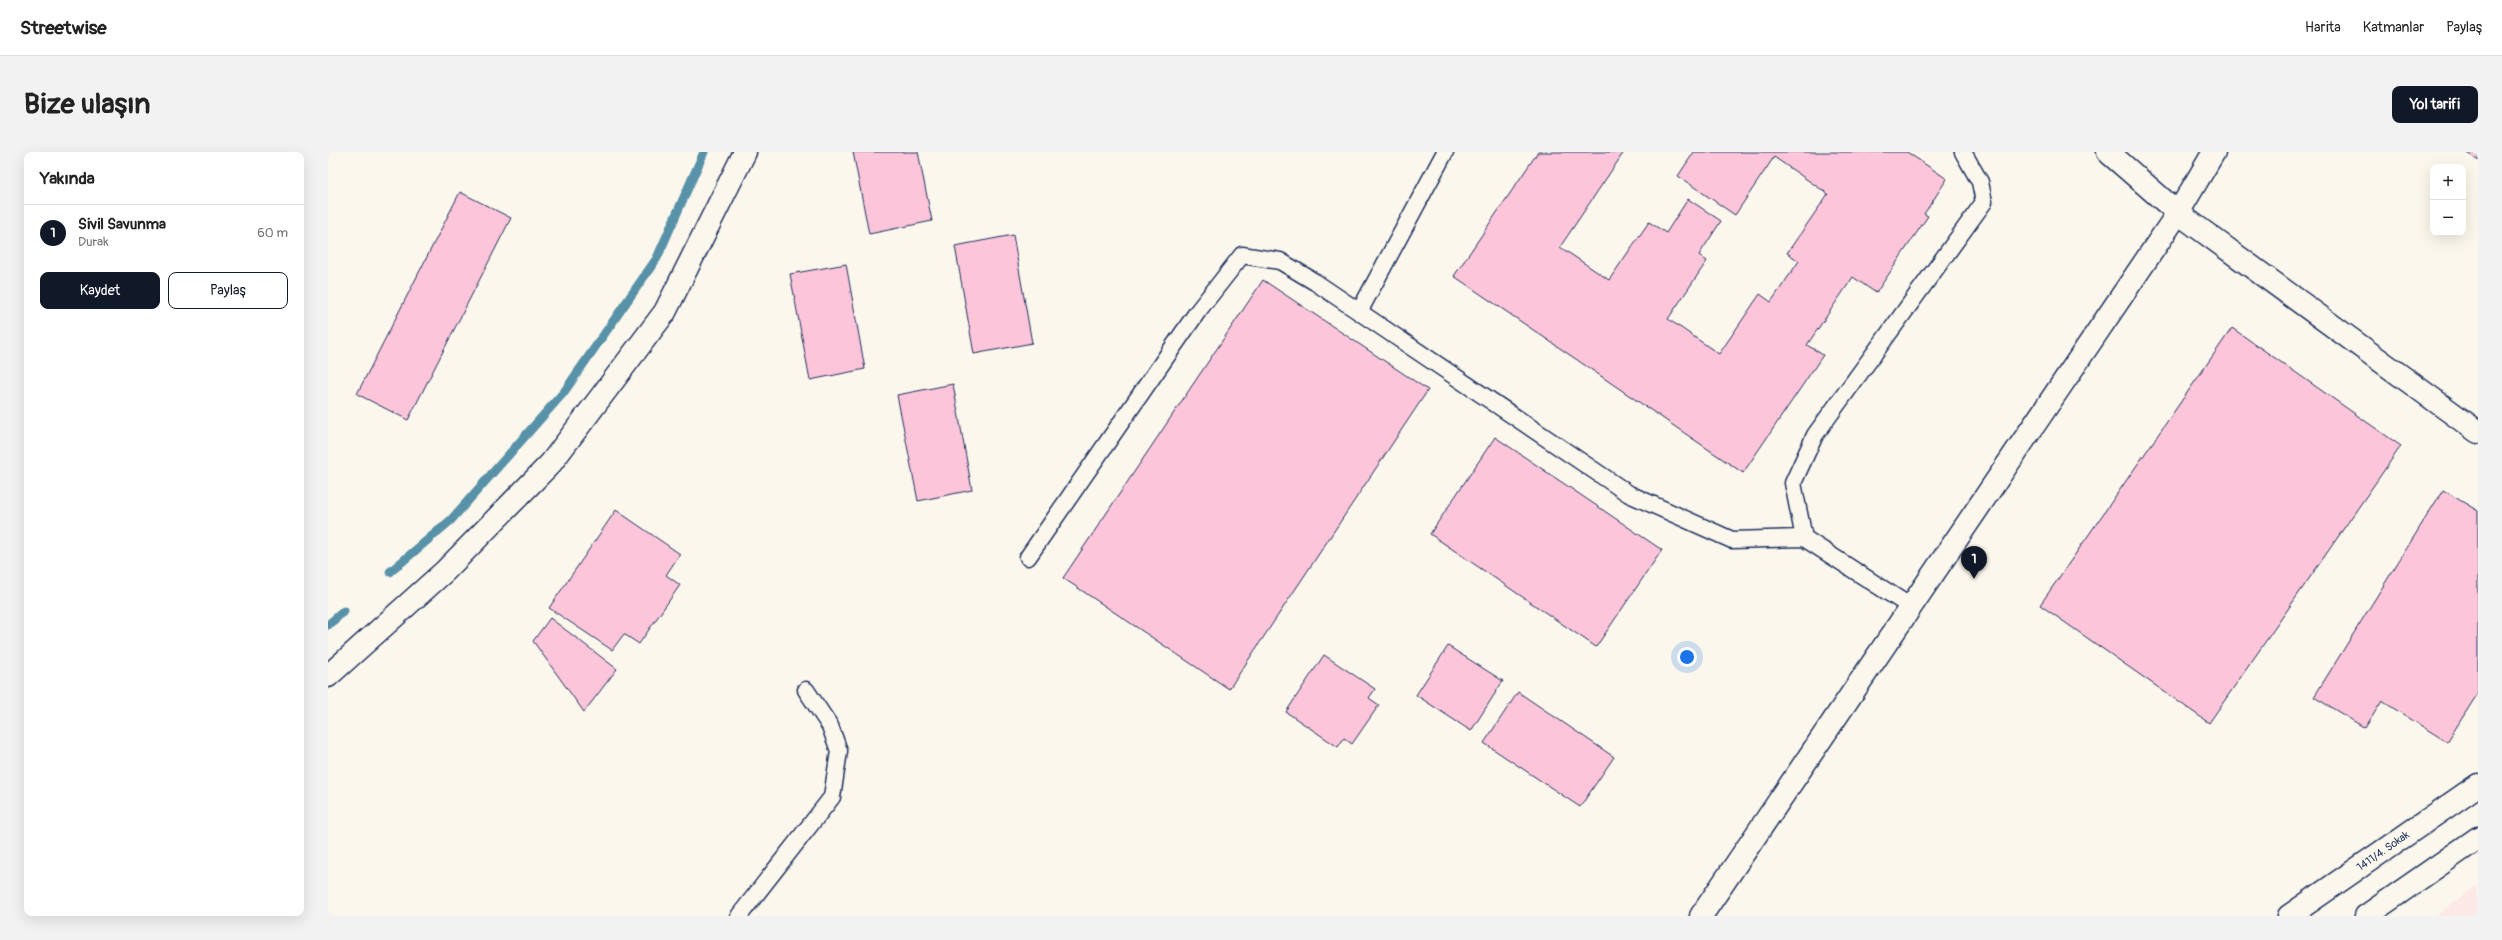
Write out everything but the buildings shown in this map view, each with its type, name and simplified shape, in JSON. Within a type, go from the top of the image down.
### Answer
[{"type":"street","points":[[328,676],[445,571],[551,463],[665,312],[744,152]]},
{"type":"street","points":[[2108,152],[2178,213],[2478,432]]},
{"type":"street","points":[[1701,916],[2178,213],[2214,152]]},
{"type":"street","name":"1411/4. Sokak","points":[[2289,916],[2478,785]]},
{"type":"street","points":[[2366,916],[2475,845]]},
{"type":"lane","points":[[1359,312],[1445,152]]},
{"type":"lane","points":[[1804,538],[1793,483],[1815,435],[1984,202],[1980,182],[1963,152]]},
{"type":"lane","points":[[1028,558],[1198,311],[1242,255],[1280,261],[1359,312],[1629,494],[1732,540],[1804,538],[1911,607]]},
{"type":"lane","points":[[740,916],[832,797],[838,751],[830,726],[806,690]]},
{"type":"shaded area","points":[[2477,885],[2478,916],[2436,916]]},
{"type":"waterway","points":[[390,572],[451,520],[564,392],[657,258],[704,152]]},
{"type":"waterway","points":[[328,625],[344,611]]},
{"type":"place","name":"Sivil Savunma","points":[[1974,579]]}]
